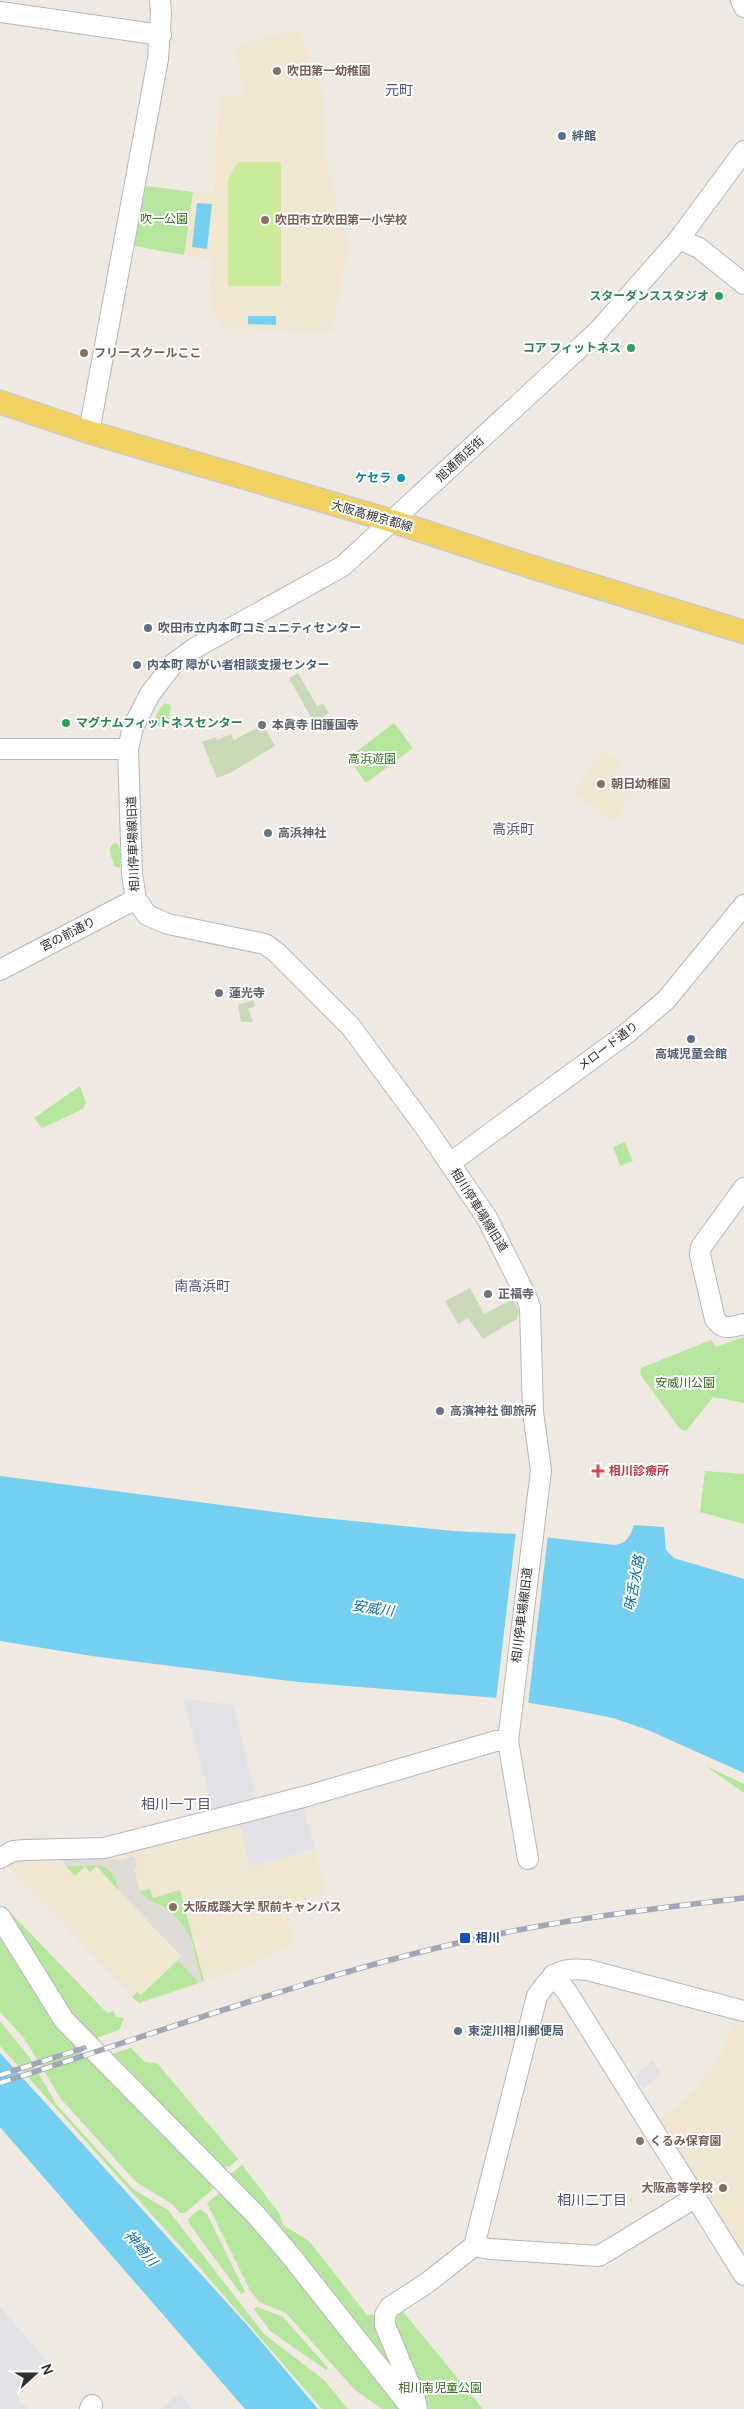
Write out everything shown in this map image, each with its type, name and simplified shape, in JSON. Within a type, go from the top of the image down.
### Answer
[{"type":"main road","name":"大阪高槻京都線","points":[[0,402],[89,432],[392,521],[535,568],[744,632]]},
{"type":"street","points":[[89,432],[148,119],[161,35],[160,0]]},
{"type":"street","points":[[741,0],[744,7]]},
{"type":"street","points":[[0,12],[161,35]]},
{"type":"street","name":"旭通商店街","points":[[137,718],[150,694],[173,664],[195,648],[344,566],[599,330],[678,239],[744,151]]},
{"type":"street","points":[[678,239],[698,248],[744,284]]},
{"type":"street","name":"相川停車場線旧道","points":[[137,718],[128,749],[132,874],[136,899],[147,915],[162,922],[214,935],[265,944],[276,952],[351,1027],[450,1163],[487,1218],[506,1253],[530,1307],[533,1412],[541,1470],[534,1513],[508,1741],[528,1859]]},
{"type":"street","points":[[0,749],[128,749]]},
{"type":"street","name":"宮の前通り","points":[[0,970],[136,899]]},
{"type":"street","name":"メロード通り","points":[[450,1163],[626,1034],[666,1000],[744,905]]},
{"type":"street","points":[[744,1188],[704,1240],[700,1255],[715,1319],[720,1325],[727,1328],[744,1324]]},
{"type":"street","points":[[0,1858],[13,1851],[104,1848],[307,1796],[496,1741],[508,1741]]},
{"type":"street","points":[[0,1917],[64,2020],[256,2215],[291,2256],[412,2409]]},
{"type":"street","points":[[416,2409],[414,2395],[385,2325],[385,2315],[390,2307],[427,2283],[474,2246],[538,1996],[553,1975],[573,1969],[588,1970],[744,2011]]},
{"type":"street","points":[[553,1975],[567,1992],[744,2275]]},
{"type":"street","points":[[474,2246],[490,2249],[599,2256],[696,2197]]},
{"type":"shaded area","name":"吹田市立吹田第一小学校","points":[[292,30],[299,34],[324,97],[325,157],[348,246],[332,332],[220,328],[213,308],[210,287],[212,260],[184,255],[193,192],[214,194],[220,96],[245,96],[236,46]]},
{"type":"shaded area","name":"朝日幼稚園","points":[[603,751],[622,765],[614,777],[634,792],[612,821],[573,792]]},
{"type":"shaded area","points":[[184,1699],[233,1705],[257,1802],[218,1812],[212,1809]]},
{"type":"shaded area","points":[[298,1805],[304,1808],[315,1849],[250,1866],[238,1820]]},
{"type":"shaded area","name":"大阪成蹊大学 駅前キャンパス","points":[[239,1820],[250,1866],[315,1849],[327,1893],[299,1901],[302,1913],[287,1917],[294,1944],[234,1971],[139,2003],[5,1864]]},
{"type":"shaded area","points":[[105,1856],[118,1860],[134,1856],[137,1867],[134,1868],[140,1891],[148,1900],[171,1912],[182,1924],[191,1939],[202,1982],[199,1983],[178,1960],[181,1956],[118,1890],[118,1884],[110,1869],[99,1865],[66,1866],[59,1858]]},
{"type":"shaded area","name":"大阪高等学校","points":[[744,2018],[744,2257],[659,2120],[673,2110],[698,2086],[720,2056],[736,2020]]},
{"type":"shaded area","points":[[653,2061],[662,2074],[643,2088],[634,2076]]},
{"type":"shaded area","points":[[0,2307],[50,2365],[17,2397],[28,2409],[0,2409]]},
{"type":"shaded area","points":[[180,2393],[192,2409],[160,2409]]},
{"type":"green space","points":[[238,162],[281,162],[281,286],[228,286],[228,179]]},
{"type":"green space","name":"吹一公園","points":[[146,186],[193,192],[184,255],[134,246]]},
{"type":"green space","points":[[298,673],[317,706],[323,704],[329,713],[314,723],[289,678]]},
{"type":"green space","points":[[165,703],[171,705],[169,719],[160,726],[151,724],[161,707]]},
{"type":"green space","name":"高浜遊園","points":[[394,723],[413,748],[366,783],[348,758]]},
{"type":"green space","points":[[263,725],[275,746],[230,773],[217,778],[202,742],[216,737],[217,740],[231,734],[234,740]]},
{"type":"green space","points":[[114,843],[118,844],[120,848],[120,868],[114,866],[110,854],[110,848]]},
{"type":"green space","points":[[254,1000],[255,1006],[248,1009],[253,1022],[241,1022],[238,1005]]},
{"type":"green space","points":[[80,1086],[86,1103],[83,1109],[42,1128],[34,1118]]},
{"type":"green space","points":[[625,1142],[633,1161],[620,1166],[613,1147]]},
{"type":"green space","points":[[470,1288],[484,1314],[513,1299],[519,1311],[517,1319],[483,1339],[468,1318],[458,1324],[445,1301]]},
{"type":"green space","name":"安威川公園","points":[[744,1337],[744,1403],[713,1397],[686,1431],[680,1429],[640,1374],[641,1368],[711,1340],[716,1347]]},
{"type":"green space","points":[[705,1471],[744,1474],[744,1524],[700,1512]]},
{"type":"green space","points":[[706,1766],[744,1784],[744,1793]]},
{"type":"green space","points":[[99,1865],[110,1870],[117,1882],[118,1890],[97,1866],[90,1872],[85,1866],[75,1876],[66,1866]]},
{"type":"green space","points":[[150,1889],[153,1898],[180,1890],[204,1981],[202,1982],[191,1939],[164,1907],[148,1900],[140,1891]]},
{"type":"green space","points":[[4,1906],[107,2013],[114,2011],[116,2017],[124,2018],[119,2030],[91,2040],[78,2026],[42,1977],[21,1941]]},
{"type":"green space","points":[[0,1931],[213,2179],[210,2183],[214,2188],[185,2213],[180,2213],[172,2204],[136,2182],[61,2099],[24,2038],[0,2012]]},
{"type":"green space","points":[[178,1960],[199,1983],[139,2003],[132,1997],[137,1992],[141,1995]]},
{"type":"green space","points":[[0,2021],[30,2058],[56,2104],[133,2189],[168,2210],[264,2334],[324,2380],[348,2409],[322,2409],[200,2268],[0,2046]]},
{"type":"green space","points":[[131,2048],[145,2062],[157,2063],[238,2159],[230,2166],[221,2168],[108,2055]]},
{"type":"green space","points":[[242,2165],[279,2213],[283,2225],[309,2241],[367,2315],[373,2314],[404,2387],[228,2176]]},
{"type":"green space","points":[[223,2190],[251,2219],[402,2409],[382,2409],[355,2390],[286,2313],[259,2302],[250,2290],[207,2203]]},
{"type":"green space","points":[[200,2209],[207,2214],[245,2292],[241,2294],[190,2225],[188,2219]]},
{"type":"green space","points":[[257,2307],[283,2317],[328,2368],[326,2370],[270,2331],[254,2309]]},
{"type":"green space","name":"相川南児童公園","points":[[399,2307],[483,2409],[429,2409],[391,2325]]},
{"type":"water","points":[[197,203],[212,204],[207,249],[192,247]]},
{"type":"water","points":[[248,316],[276,316],[276,325],[248,324]]},
{"type":"water","points":[[0,1476],[313,1517],[453,1531],[516,1534],[614,1545],[622,1543],[627,1539],[634,1525],[664,1527],[666,1550],[674,1558],[744,1579],[744,1773],[648,1730],[613,1718],[573,1710],[498,1698],[298,1682],[92,1656],[0,1641]]},
{"type":"water","name":"神崎川","points":[[0,2053],[248,2326],[318,2409],[245,2409],[0,2127]]},
{"type":"pier","points":[[516,1531],[548,1535],[528,1705],[496,1700]]},
{"type":"railway","points":[[0,2083],[232,2007],[407,1955],[466,1941],[569,1921],[744,1898]]},
{"type":"railway","points":[[0,2075],[84,2048]]},
{"type":"place","name":"吹田第一幼稚園","points":[[277,71]]},
{"type":"place","name":"絆館","points":[[562,136]]},
{"type":"place","name":"吹田市立吹田第一小学校","points":[[265,220]]},
{"type":"place","name":"スターダンススタジオ","points":[[719,296]]},
{"type":"place","name":"コア フィットネス","points":[[631,348]]},
{"type":"place","name":"フリースクールここ","points":[[84,353]]},
{"type":"place","name":"ケセラ","points":[[401,478]]},
{"type":"place","name":"吹田市立内本町コミュニティセンター","points":[[148,628]]},
{"type":"place","name":"内本町 障がい者相談支援センター","points":[[137,665]]},
{"type":"place","name":"マグナムフィットネスセンター","points":[[66,723]]},
{"type":"place","name":"本眞寺 旧護国寺","points":[[262,725]]},
{"type":"place","name":"朝日幼稚園","points":[[601,784]]},
{"type":"place","name":"高浜神社","points":[[268,833]]},
{"type":"place","name":"蓮光寺","points":[[219,993]]},
{"type":"place","name":"高城児童会館","points":[[691,1039]]},
{"type":"place","name":"正福寺","points":[[488,1294]]},
{"type":"place","name":"高濱神社 御旅所","points":[[440,1411]]},
{"type":"place","name":"相川診療所","points":[[598,1471]]},
{"type":"place","name":"大阪成蹊大学 駅前キャンパス","points":[[173,1907]]},
{"type":"place","name":"相川","points":[[465,1938]]},
{"type":"place","name":"東淀川相川郵便局","points":[[458,2031]]},
{"type":"place","name":"くるみ保育園","points":[[640,2141]]},
{"type":"place","name":"大阪高等学校","points":[[723,2188]]},
{"type":"district","name":"元町","points":[[399,90]]},
{"type":"district","name":"高浜町","points":[[513,829]]},
{"type":"district","name":"南高浜町","points":[[202,1286]]},
{"type":"district","name":"相川一丁目","points":[[176,1804]]},
{"type":"district","name":"相川二丁目","points":[[592,2200]]},
{"type":"water label","name":"味舌水路","points":[[634,1583]]},
{"type":"water label","name":"安威川","points":[[373,1608]]}]
